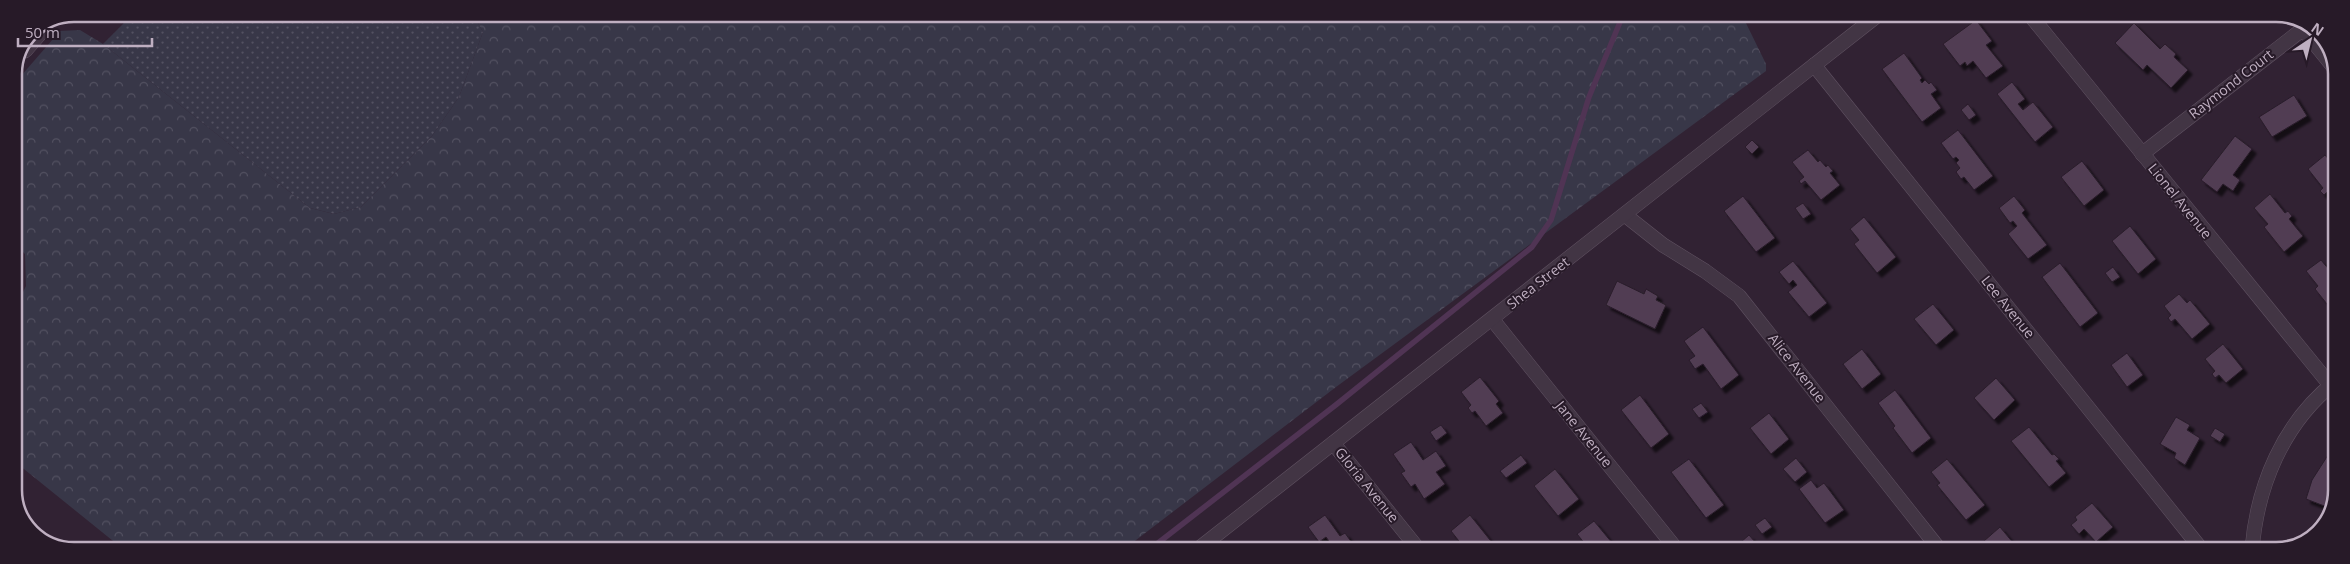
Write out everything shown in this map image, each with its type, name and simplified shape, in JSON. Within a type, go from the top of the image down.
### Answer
[{"type":"street","name":"Shea Street","points":[[1207,542],[1869,22]]},
{"type":"street","name":"Lionel Avenue","points":[[2036,22],[2142,154],[2328,378]]},
{"type":"street","name":"Raymond Court","points":[[2142,154],[2302,29],[2324,56]]},
{"type":"street","name":"Lee Avenue","points":[[1814,65],[2196,542]]},
{"type":"street","name":"Alice Avenue","points":[[1625,215],[1663,245],[1705,271],[1738,296],[1934,542]]},
{"type":"street","name":"Jane Avenue","points":[[1492,319],[1671,542]]},
{"type":"street","points":[[2253,542],[2258,507],[2273,463],[2298,422],[2328,390]]},
{"type":"street","name":"Gloria Avenue","points":[[1333,443],[1413,542]]},
{"type":"green space","points":[[477,22],[483,32],[459,97],[432,136],[361,207],[334,214],[310,208],[103,44],[124,23]]},
{"type":"green space","points":[[477,22],[1745,22],[1766,64],[1766,71],[1336,387],[1133,542],[114,542],[23,468],[23,293],[26,286],[25,254],[22,251],[22,75],[60,31],[80,30],[103,44],[310,208],[334,214],[361,207],[432,136],[459,97],[483,32]]},
{"type":"building","points":[[1973,22],[1978,22],[1992,41],[1986,45],[2003,66],[1986,78],[1973,61],[1967,66],[1965,62],[1960,66],[1943,44]]},
{"type":"building","points":[[2134,23],[2160,49],[2165,44],[2176,54],[2174,57],[2188,70],[2171,88],[2147,65],[2143,70],[2115,43]]},
{"type":"building","points":[[1904,53],[1922,78],[1920,80],[1922,83],[1925,80],[1929,84],[1931,82],[1937,90],[1931,94],[1941,108],[1922,122],[1882,69]]},
{"type":"building","points":[[2012,82],[2025,99],[2018,104],[2023,110],[2033,102],[2053,127],[2035,142],[1997,94]]},
{"type":"building","points":[[2294,95],[2307,116],[2272,137],[2259,117]]},
{"type":"building","points":[[1968,104],[1976,115],[1969,120],[1961,110]]},
{"type":"building","points":[[1958,130],[1993,176],[1974,190],[1964,177],[1961,179],[1956,172],[1960,168],[1956,163],[1959,160],[1956,157],[1953,159],[1941,143]]},
{"type":"building","points":[[2235,136],[2252,149],[2233,175],[2240,180],[2233,191],[2223,184],[2217,192],[2201,180]]},
{"type":"building","points":[[1752,140],[1759,147],[1752,154],[1745,147]]},
{"type":"building","points":[[1808,150],[1818,162],[1820,160],[1826,167],[1828,165],[1833,171],[1830,173],[1840,185],[1821,200],[1805,181],[1801,184],[1799,181],[1804,177],[1792,162]]},
{"type":"building","points":[[2325,155],[2327,158],[2327,192],[2324,195],[2320,191],[2323,188],[2308,169]]},
{"type":"building","points":[[2082,161],[2104,190],[2084,206],[2061,177]]},
{"type":"building","points":[[2270,194],[2285,213],[2288,211],[2292,216],[2289,219],[2303,236],[2284,252],[2264,227],[2268,224],[2254,208]]},
{"type":"building","points":[[1743,196],[1775,238],[1756,252],[1724,211]]},
{"type":"building","points":[[2014,196],[2025,210],[2022,213],[2047,245],[2028,259],[2008,234],[2017,226],[2013,221],[2010,223],[1999,208]]},
{"type":"building","points":[[1803,203],[1811,214],[1803,219],[1795,208]]},
{"type":"building","points":[[1864,217],[1896,257],[1877,273],[1854,244],[1859,240],[1850,229]]},
{"type":"building","points":[[2130,226],[2156,259],[2138,274],[2112,241]]},
{"type":"building","points":[[2321,260],[2327,268],[2328,305],[2315,289],[2318,286],[2306,271]]},
{"type":"building","points":[[1793,261],[1827,303],[1809,317],[1788,292],[1797,285],[1793,280],[1789,284],[1779,272]]},
{"type":"building","points":[[2060,263],[2098,313],[2080,327],[2042,277]]},
{"type":"building","points":[[2113,267],[2120,277],[2112,282],[2105,273]]},
{"type":"building","points":[[1617,281],[1644,294],[1646,289],[1658,296],[1656,300],[1666,305],[1655,329],[1606,305]]},
{"type":"building","points":[[2179,294],[2187,303],[2190,300],[2210,324],[2192,339],[2175,319],[2171,322],[2168,318],[2171,315],[2164,306]]},
{"type":"building","points":[[1933,304],[1954,330],[1936,345],[1914,319]]},
{"type":"building","points":[[1703,327],[1739,375],[1721,389],[1703,364],[1695,369],[1689,360],[1695,356],[1684,341]]},
{"type":"building","points":[[2223,344],[2243,369],[2226,383],[2219,375],[2215,378],[2212,374],[2215,371],[2205,359]]},
{"type":"building","points":[[1862,349],[1881,374],[1862,389],[1843,364]]},
{"type":"building","points":[[2127,353],[2143,375],[2127,387],[2111,365]]},
{"type":"building","points":[[1480,377],[1499,401],[1496,404],[1503,413],[1486,426],[1475,411],[1472,413],[1468,408],[1471,405],[1461,392]]},
{"type":"building","points":[[1996,378],[2015,400],[1994,420],[1974,398]]},
{"type":"building","points":[[1895,390],[1931,438],[1912,453],[1893,428],[1895,426],[1878,403]]},
{"type":"building","points":[[1640,395],[1669,434],[1651,448],[1621,410]]},
{"type":"building","points":[[1701,403],[1708,412],[1699,418],[1692,409]]},
{"type":"building","points":[[1769,413],[1789,439],[1771,454],[1750,428]]},
{"type":"building","points":[[2176,417],[2190,425],[2187,430],[2200,438],[2185,465],[2174,458],[2176,453],[2160,444]]},
{"type":"building","points":[[1441,425],[1447,433],[1436,441],[1430,432]]},
{"type":"building","points":[[2029,427],[2052,455],[2054,454],[2059,459],[2056,461],[2066,473],[2049,487],[2011,441]]},
{"type":"building","points":[[2215,428],[2225,434],[2220,442],[2210,436]]},
{"type":"building","points":[[1411,442],[1423,460],[1436,451],[1446,466],[1436,472],[1445,484],[1424,499],[1415,484],[1411,487],[1401,473],[1405,471],[1393,454]]},
{"type":"building","points":[[1521,455],[1527,463],[1506,478],[1500,471]]},
{"type":"building","points":[[2328,455],[2328,490],[2325,506],[2306,499],[2312,480]]},
{"type":"building","points":[[1796,458],[1807,472],[1795,482],[1783,469]]},
{"type":"building","points":[[1689,459],[1724,505],[1706,518],[1671,472]]},
{"type":"building","points":[[1947,459],[1985,505],[1966,520],[1937,485],[1940,483],[1931,472]]},
{"type":"building","points":[[1555,469],[1579,499],[1558,516],[1534,486]]},
{"type":"building","points":[[1811,480],[1817,488],[1824,483],[1844,510],[1825,523],[1799,489]]},
{"type":"building","points":[[2092,503],[2113,527],[2096,542],[2084,529],[2079,534],[2071,525],[2077,520],[2075,517]]},
{"type":"building","points":[[1325,515],[1340,536],[1345,533],[1351,542],[1330,542],[1326,537],[1319,542],[1308,527]]},
{"type":"building","points":[[1470,515],[1492,542],[1460,542],[1451,531]]},
{"type":"building","points":[[1765,518],[1772,527],[1762,534],[1755,525]]},
{"type":"building","points":[[1594,521],[1611,542],[1584,542],[1577,534]]},
{"type":"building","points":[[2000,527],[2012,542],[1985,542]]},
{"type":"building","points":[[1749,535],[1755,542],[1741,542]]},
{"type":"waterway","points":[[1159,542],[1337,404],[1532,247],[1551,220],[1589,97],[1620,22]]}]
